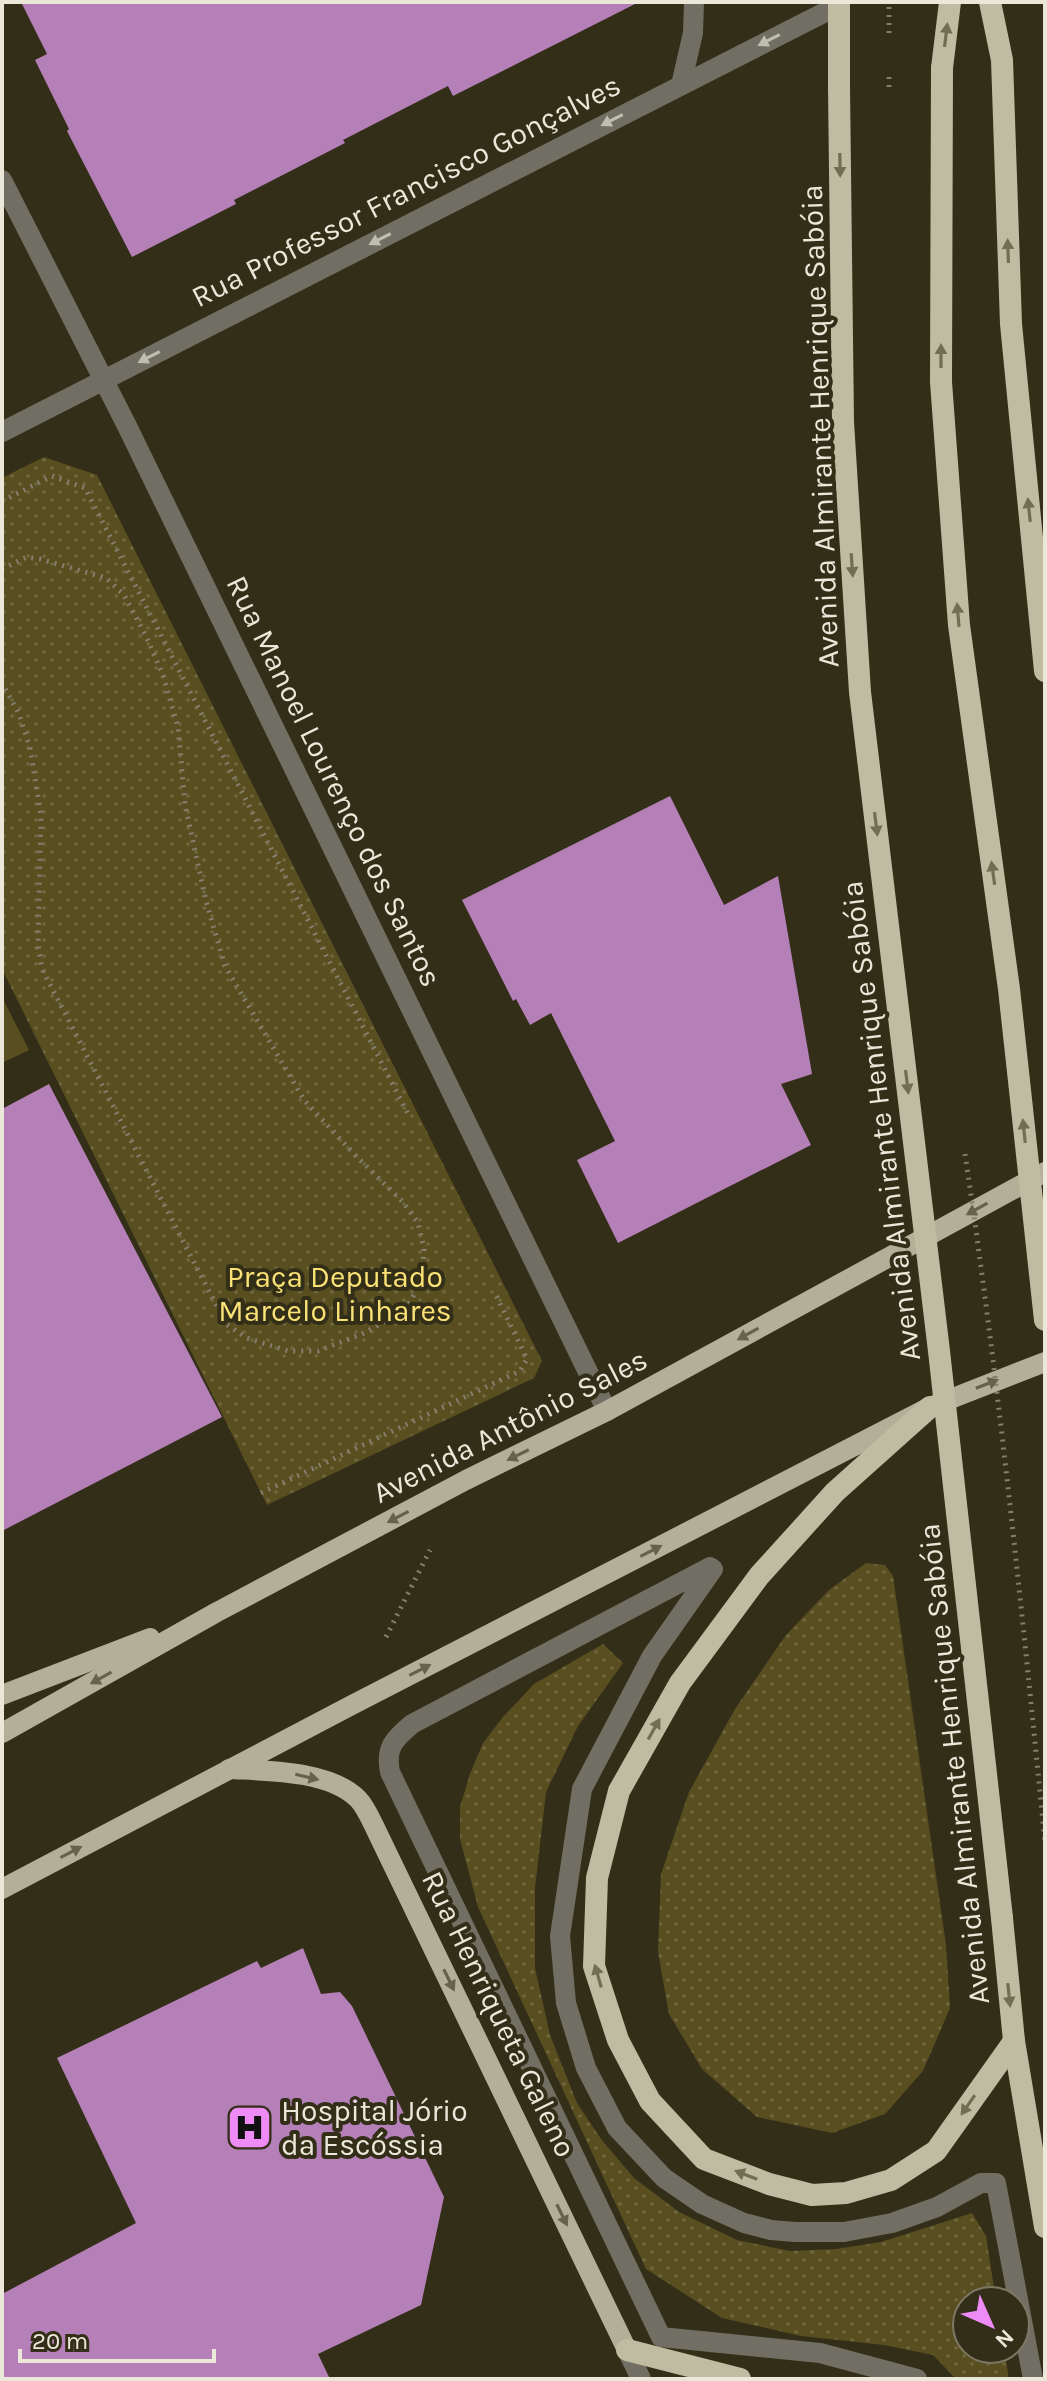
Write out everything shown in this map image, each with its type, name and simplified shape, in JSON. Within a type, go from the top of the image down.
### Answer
[{"type":"highway","points":[[950,2],[942,68],[941,382],[959,625],[1009,989],[1045,1320]]},
{"type":"highway","points":[[990,2],[1002,60],[1011,324],[1045,671]]},
{"type":"highway","name":"Avenida Almirante Henrique Sabóia","points":[[839,3],[843,422],[860,692],[937,1335],[1014,2041],[1045,2227]]},
{"type":"highway","points":[[930,1407],[835,1492],[759,1576],[680,1683],[619,1791],[597,1878],[594,1966],[618,2040],[650,2101],[704,2159],[769,2184],[812,2195],[846,2193],[891,2180],[936,2151],[1014,2041]]},
{"type":"highway","points":[[627,2350],[740,2379]]},
{"type":"main road","name":"Avenida Antônio Sales","points":[[2,1733],[217,1612],[466,1480],[607,1411],[1045,1172]]},
{"type":"main road","points":[[2,1889],[930,1407],[1045,1362]]},
{"type":"main road","points":[[2,1695],[217,1612]]},
{"type":"main road","name":"Rua Henriqueta Galeno","points":[[229,1769],[286,1772],[333,1783],[358,1799],[377,1832],[627,2350]]},
{"type":"street","points":[[681,85],[693,33],[694,2]]},
{"type":"street","name":"Rua Professor Francisco Gonçalves","points":[[2,432],[839,3]]},
{"type":"street","name":"Rua Manoel Lourenço dos Santos","points":[[2,180],[104,380],[607,1411]]},
{"type":"street","points":[[917,2379],[820,2353],[661,2337],[390,1772],[387,1759],[394,1739],[412,1724],[710,1567],[713,1569],[652,1656],[582,1789],[560,1936],[566,2003],[586,2068],[617,2128],[664,2178],[702,2204],[744,2223],[771,2230],[844,2232],[892,2223],[937,2207],[981,2183],[996,2183],[1033,2379]]},
{"type":"street","name":"Rua Henriqueta Galeno","points":[[627,2350],[641,2379]]},
{"type":"path","points":[[889,77],[889,93]]},
{"type":"path","points":[[2,501],[52,476],[85,488],[412,1122]]},
{"type":"path","points":[[2,569],[27,557],[106,578],[124,595],[145,634],[163,675],[178,727],[185,805],[206,901],[225,966],[304,1100],[403,1202],[418,1223],[424,1249],[422,1276],[411,1301],[397,1315],[362,1334],[318,1351],[288,1351],[274,1347],[247,1338],[226,1324],[42,969],[38,945],[41,815],[30,748],[19,714],[2,683]]},
{"type":"path","points":[[964,1142],[1005,1453],[1045,1842]]},
{"type":"path","points":[[261,1493],[520,1371],[527,1359],[495,1292]]},
{"type":"path","points":[[350,1706],[466,1480]]},
{"type":"green space","name":"Praça Deputado Marcelo Linhares","points":[[44,457],[97,475],[542,1361],[534,1378],[267,1505],[2,969],[2,478]]},
{"type":"green space","points":[[2,997],[29,1050],[2,1063]]},
{"type":"green space","points":[[866,1563],[885,1565],[893,1576],[946,1945],[950,2008],[923,2071],[885,2114],[832,2133],[757,2117],[702,2069],[669,2014],[658,1952],[661,1874],[689,1792],[735,1709],[786,1635],[829,1590]]},
{"type":"green space","points":[[603,1644],[623,1663],[578,1726],[546,1792],[535,1888],[535,1968],[550,2035],[577,2103],[601,2139],[634,2178],[679,2212],[737,2240],[790,2251],[836,2249],[881,2242],[972,2213],[986,2236],[994,2285],[951,2285],[951,2365],[1007,2365],[1009,2379],[956,2379],[933,2355],[884,2345],[801,2336],[722,2318],[646,2269],[478,1907],[460,1839],[460,1807],[483,1743],[534,1684]]},
{"type":"building","points":[[21,2],[639,2],[453,96],[448,86],[234,200],[236,204],[132,257],[67,131],[69,129],[35,60],[47,54]]},
{"type":"building","points":[[670,796],[724,905],[778,876],[812,1074],[781,1084],[811,1145],[618,1243],[577,1160],[615,1141],[551,1013],[530,1025],[516,999],[513,1001],[462,900]]},
{"type":"building","points":[[49,1084],[222,1417],[2,1531],[2,1109]]},
{"type":"building","name":"Hospital Jório da Escóssia","points":[[303,1948],[321,1994],[340,1992],[352,2006],[444,2197],[421,2305],[318,2354],[330,2379],[2,2379],[2,2294],[136,2223],[57,2058],[257,1961],[261,1968]]},
{"type":"place","name":"Hospital Jório da Escóssia","points":[[250,2128]]}]
